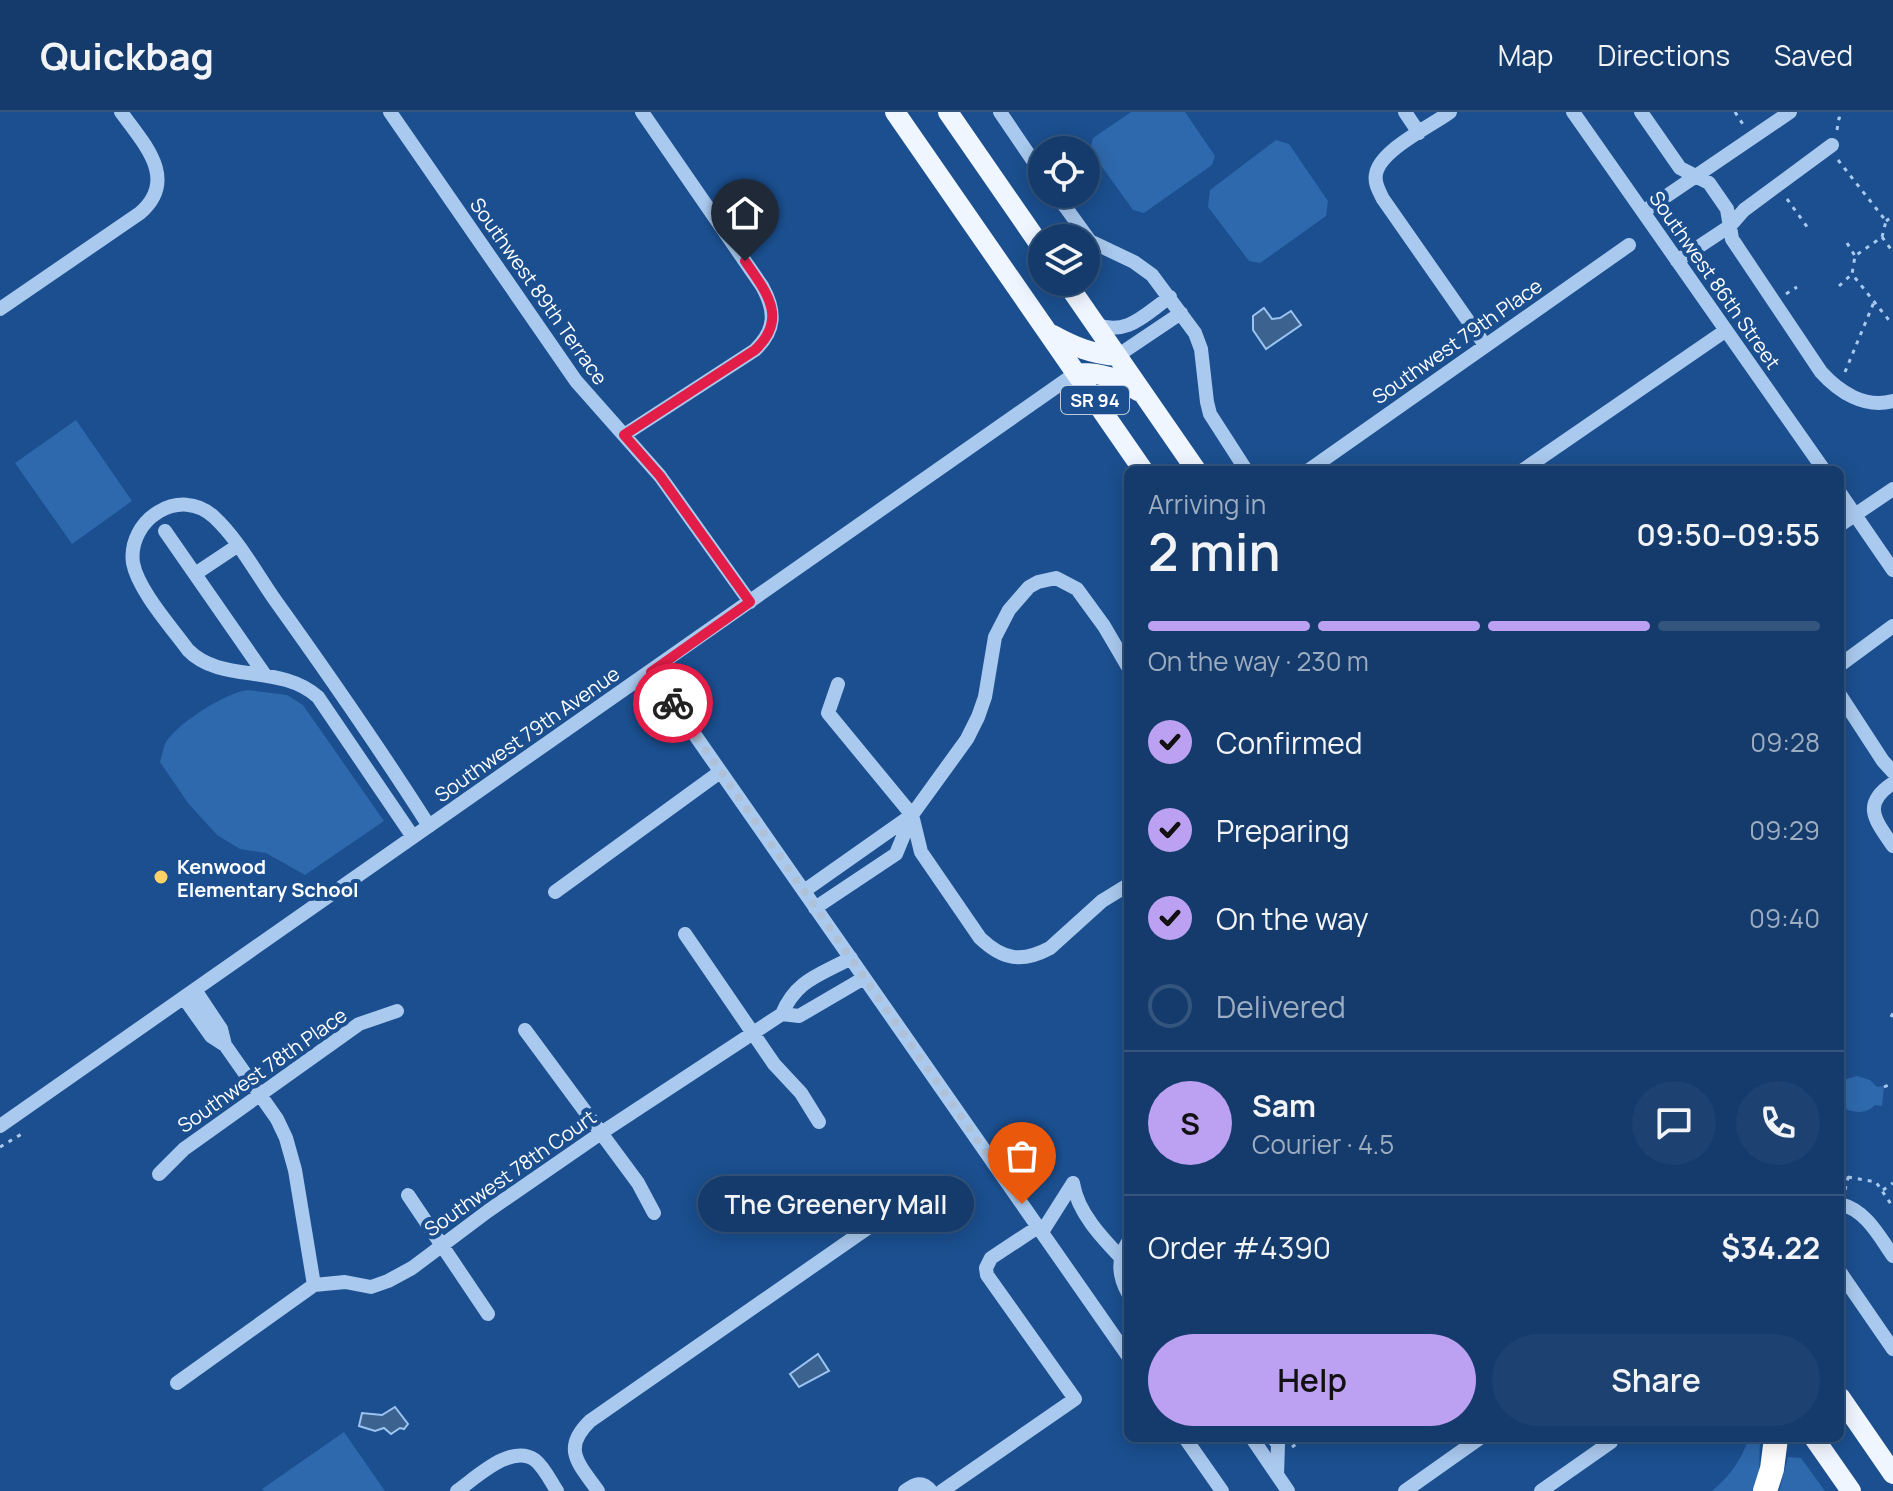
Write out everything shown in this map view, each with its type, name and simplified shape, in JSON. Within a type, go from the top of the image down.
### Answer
[{"type":"highway","points":[[1765,1491],[1775,1442]]},
{"type":"main road","name":"SR 94","points":[[895,112],[1140,466]]},
{"type":"main road","points":[[948,112],[1028,228]]},
{"type":"main road","name":"SR 94","points":[[1076,296],[1193,466]]},
{"type":"main road","points":[[1046,331],[1095,355],[1117,356]]},
{"type":"main road","points":[[1076,373],[1098,372],[1118,379],[1145,396]]},
{"type":"main road","points":[[1844,1402],[1889,1460]]},
{"type":"main road","points":[[1817,1442],[1851,1491]]},
{"type":"street","points":[[0,309],[140,213],[153,199],[158,180],[154,160],[121,112]]},
{"type":"street","name":"Southwest 89th Terrace","points":[[390,112],[559,358],[594,404],[660,476],[750,602]]},
{"type":"street","points":[[624,435],[755,350],[767,337],[773,321],[771,303],[762,286],[642,112]]},
{"type":"street","points":[[1000,112],[1028,153]]},
{"type":"street","points":[[1405,112],[1419,133]]},
{"type":"street","points":[[1450,112],[1393,150],[1379,166],[1376,180],[1383,199],[1485,345]]},
{"type":"street","name":"Southwest 86th Street","points":[[1573,112],[1821,466]]},
{"type":"street","points":[[1641,112],[1680,168],[1709,183],[1727,209],[1732,239],[1821,372],[1839,389],[1863,401],[1893,401]]},
{"type":"street","points":[[1643,212],[1790,112]]},
{"type":"street","points":[[1677,261],[1730,226],[1744,210],[1830,146]]},
{"type":"street","points":[[1066,208],[1090,241],[1140,265],[1152,275],[1195,333],[1201,349],[1210,414],[1243,466]]},
{"type":"street","name":"Southwest 79th Place","points":[[1315,466],[1629,245]]},
{"type":"street","points":[[1095,324],[1112,330],[1126,327],[1170,297]]},
{"type":"street","points":[[1117,356],[1181,313]]},
{"type":"street","points":[[1529,466],[1725,331]]},
{"type":"street","name":"Southwest 79th Avenue","points":[[0,1126],[1076,373]]},
{"type":"street","points":[[1844,522],[1893,489]]},
{"type":"street","points":[[1844,499],[1893,570]]},
{"type":"street","points":[[413,837],[318,697],[296,682],[213,666],[193,656],[141,583],[133,559],[133,547],[144,525],[159,511],[174,505],[193,506],[212,514],[429,826]]},
{"type":"street","points":[[165,531],[265,675]]},
{"type":"street","points":[[195,574],[237,546]]},
{"type":"street","points":[[815,908],[896,854],[912,815],[967,739],[985,697],[995,637],[1009,610],[1029,587],[1056,578],[1077,589],[1099,617],[1124,660]]},
{"type":"street","points":[[1844,662],[1893,626]]},
{"type":"street","points":[[651,672],[1124,1350]]},
{"type":"street","points":[[838,684],[828,713],[912,815],[921,852],[980,938],[990,947],[1010,958],[1031,957],[1050,948],[1102,901],[1124,887]]},
{"type":"street","points":[[1844,701],[1893,772]]},
{"type":"street","points":[[555,892],[720,772]]},
{"type":"street","points":[[1893,783],[1879,793],[1873,806],[1876,821],[1893,846]]},
{"type":"street","points":[[804,891],[912,815]]},
{"type":"street","points":[[685,934],[774,1064],[801,1093],[819,1122]]},
{"type":"street","name":"Southwest 78th Court","points":[[314,1285],[345,1282],[371,1287],[412,1268],[601,1133],[782,1014],[789,996],[801,985],[851,958]]},
{"type":"street","points":[[782,1014],[799,1016],[864,978]]},
{"type":"street","points":[[177,1383],[314,1285],[295,1170],[286,1138],[225,1045],[211,1036],[190,994]]},
{"type":"street","name":"Southwest 78th Place","points":[[159,1174],[184,1149],[359,1024],[397,1011]]},
{"type":"street","points":[[525,1030],[638,1183],[654,1213]]},
{"type":"street","points":[[942,1491],[1075,1399],[991,1281],[986,1268],[991,1258],[1040,1230],[1073,1183],[1075,1198],[1092,1224],[1124,1260]]},
{"type":"street","points":[[598,1491],[576,1460],[574,1441],[579,1432],[603,1412],[918,1193]]},
{"type":"street","points":[[408,1195],[488,1314]]},
{"type":"street","points":[[1844,1205],[1864,1217],[1893,1256]]},
{"type":"street","points":[[1124,1249],[1120,1266],[1124,1283]]},
{"type":"street","points":[[1844,1278],[1893,1349]]},
{"type":"street","points":[[1188,1442],[1222,1491]]},
{"type":"street","points":[[1255,1442],[1288,1491]]},
{"type":"street","points":[[1276,1442],[1277,1475]]},
{"type":"street","points":[[1408,1490],[1474,1442]]},
{"type":"street","points":[[1541,1491],[1607,1442]]},
{"type":"street","points":[[457,1491],[499,1462],[520,1456],[539,1464],[557,1491]]},
{"type":"street","points":[[905,1491],[920,1484],[931,1491]]},
{"type":"path","points":[[1830,146],[1886,221]]},
{"type":"path","points":[[1795,209],[1808,228]]},
{"type":"path","points":[[1855,256],[1882,237],[1886,221],[1893,216]]},
{"type":"path","points":[[1882,237],[1893,252]]},
{"type":"path","points":[[1839,286],[1852,274],[1855,256],[1847,243]]},
{"type":"path","points":[[1852,274],[1892,324]]},
{"type":"path","points":[[1839,389],[1874,302]]},
{"type":"path","points":[[1884,1087],[1893,1083]]},
{"type":"path","points":[[0,1147],[25,1132]]},
{"type":"path","points":[[1846,1186],[1848,1175],[1876,1182],[1893,1207]]},
{"type":"path","points":[[1882,1191],[1893,1183]]},
{"type":"shaded area","points":[[1131,112],[1185,112],[1215,156],[1212,165],[1144,213],[1133,210],[1100,164],[1100,136],[1096,136]]},
{"type":"shaded area","points":[[1276,140],[1289,144],[1328,201],[1326,216],[1260,263],[1249,261],[1208,207],[1210,190]]},
{"type":"shaded area","points":[[1264,308],[1272,319],[1291,311],[1301,325],[1266,349],[1253,330],[1253,316]]},
{"type":"shaded area","points":[[76,420],[132,501],[72,544],[15,463]]},
{"type":"shaded area","points":[[248,690],[287,695],[303,705],[384,821],[305,875],[266,853],[240,849],[217,835],[188,803],[160,762],[165,744],[179,727],[215,703]]},
{"type":"shaded area","points":[[1857,1076],[1870,1080],[1877,1087],[1884,1086],[1882,1106],[1875,1105],[1858,1112],[1844,1108],[1844,1080]]},
{"type":"shaded area","points":[[818,1354],[829,1371],[799,1387],[790,1374]]},
{"type":"shaded area","points":[[395,1407],[408,1424],[404,1429],[391,1434],[384,1428],[375,1431],[359,1426],[362,1413],[382,1415]]},
{"type":"shaded area","points":[[344,1432],[385,1491],[262,1489]]},
{"type":"shaded area","points":[[1747,1442],[1760,1442],[1759,1476],[1753,1491],[1712,1491],[1734,1467]]},
{"type":"shaded area","points":[[1788,1457],[1801,1458],[1825,1491],[1779,1491]]},
{"type":"way so far","points":[[673,703],[1022,1204]]},
{"type":"place","name":"Kenwood Elementary School","points":[[161,877]]},
{"type":"place","name":"The Greenery Mall","points":[[1022,1204]]},
{"type":"route","points":[[673,703],[651,672],[750,602],[660,476],[624,435],[755,350],[767,337],[773,321],[771,303],[745,261]]}]
